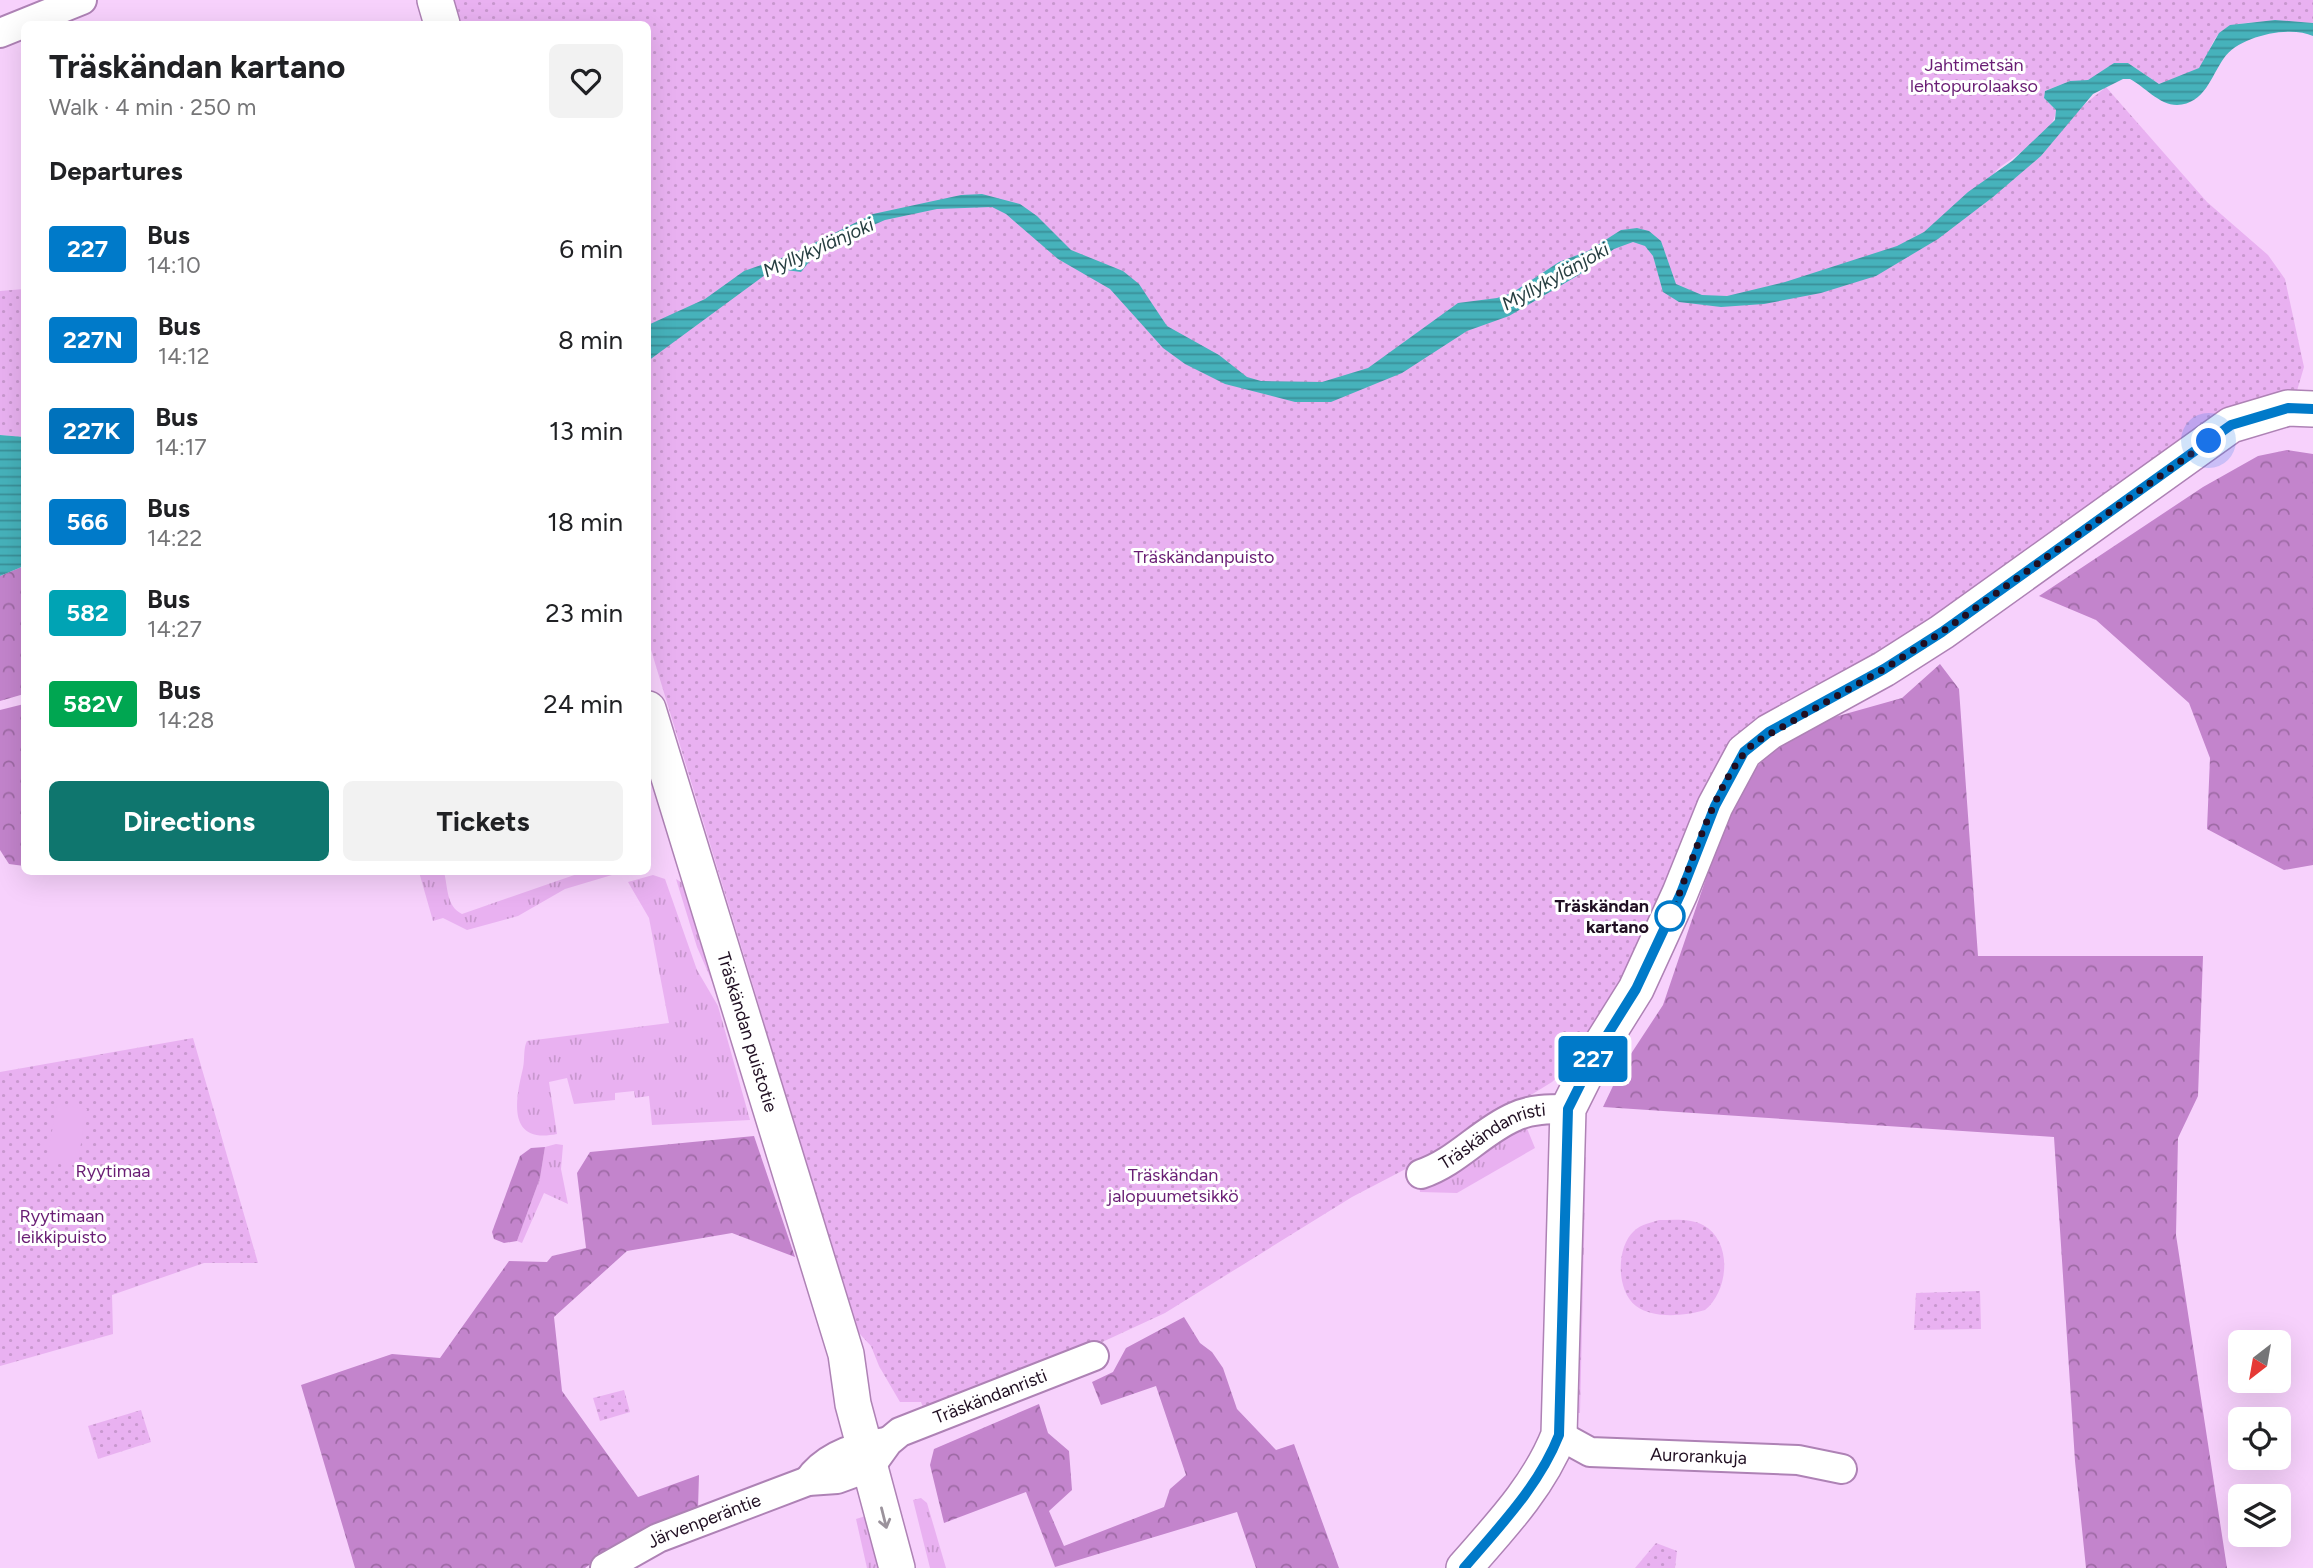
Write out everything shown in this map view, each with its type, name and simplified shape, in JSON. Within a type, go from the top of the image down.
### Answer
[{"type":"main road","points":[[435,0],[441,21]]},
{"type":"main road","points":[[1464,1568],[1517,1507],[1550,1459],[1559,1435],[1568,1109],[1596,1053],[1636,989],[1681,893],[1715,806],[1744,752],[1769,732],[1884,669],[1942,632],[2231,425],[2288,408],[2313,409]]},
{"type":"main road","name":"Träskändan puistotie","points":[[651,719],[846,1354],[867,1386],[874,1451]]},
{"type":"main road","points":[[874,1451],[897,1568]]},
{"type":"main road","points":[[874,1451],[921,1568]]},
{"type":"street","points":[[30,21],[82,0]]},
{"type":"street","points":[[0,33],[21,25]]},
{"type":"street","name":"Träskändanristi","points":[[1421,1174],[1441,1167],[1514,1116],[1541,1110],[1568,1109]]},
{"type":"street","name":"Träskändanristi","points":[[874,1451],[900,1432],[922,1422],[1094,1356]]},
{"type":"street","name":"Aurorankuja","points":[[1559,1435],[1590,1452],[1798,1460],[1842,1469]]},
{"type":"street","name":"Järvenperäntie","points":[[605,1568],[658,1538],[807,1481],[818,1466],[874,1451]]},
{"type":"green space","name":"Träskändanpuisto","points":[[453,0],[2313,0],[2313,23],[2266,21],[2240,24],[2222,31],[2199,68],[2180,79],[2159,84],[2128,63],[2114,63],[2088,81],[2070,81],[2045,91],[2044,98],[2056,110],[2049,127],[2034,143],[1999,168],[1990,181],[1979,208],[2041,156],[2080,108],[2106,87],[2207,202],[2268,255],[2285,279],[2304,367],[2296,394],[2260,398],[2239,408],[2017,563],[1807,698],[1691,831],[1668,874],[1628,975],[1573,1062],[1552,1082],[1444,1149],[1352,1197],[1165,1313],[1098,1344],[925,1413],[921,1402],[900,1402],[871,1346],[846,1319],[808,1199],[787,1101],[651,650],[651,21],[459,21]]},
{"type":"green space","points":[[21,289],[21,437],[0,435],[0,291]]},
{"type":"green space","points":[[2287,450],[2313,454],[2313,865],[2284,870],[2207,829],[2210,758],[2189,703],[2096,620],[2039,596],[2203,487],[2258,456]]},
{"type":"green space","points":[[21,567],[21,695],[0,701],[0,576]]},
{"type":"green space","points":[[1940,664],[1959,689],[1978,956],[2203,956],[2198,1096],[2178,1138],[2176,1235],[2227,1568],[2086,1568],[2075,1461],[2054,1137],[1603,1107],[1621,1069],[1663,1005],[1722,831],[1749,775],[1771,752],[1831,718],[1902,698]]},
{"type":"green space","points":[[21,705],[21,866],[9,864],[0,850],[0,710]]},
{"type":"green space","points":[[420,875],[444,875],[450,901],[462,914],[574,875],[612,875],[565,889],[518,916],[467,930],[443,918],[433,921]]},
{"type":"green space","points":[[653,875],[665,879],[697,970],[718,1006],[750,1120],[652,1125],[649,1096],[635,1098],[634,1091],[615,1093],[615,1100],[574,1104],[567,1078],[549,1082],[557,1134],[529,1133],[518,1117],[517,1106],[527,1041],[669,1023],[649,918],[628,882]]},
{"type":"green space","points":[[676,879],[692,889],[719,988],[714,986],[697,947]]},
{"type":"green space","name":"Ryytimaa","points":[[193,1038],[258,1263],[204,1263],[112,1295],[113,1334],[0,1366],[0,1072]]},
{"type":"green space","points":[[57,1103],[87,1109],[77,1166],[47,1160]]},
{"type":"green space","points":[[1526,1126],[1535,1148],[1457,1193],[1420,1192],[1419,1185]]},
{"type":"green space","points":[[754,1136],[795,1257],[732,1233],[627,1251],[554,1317],[562,1391],[638,1497],[699,1475],[698,1508],[619,1543],[585,1568],[355,1568],[301,1385],[392,1354],[440,1358],[509,1261],[547,1262],[552,1256],[586,1248],[577,1173],[590,1152]]},
{"type":"green space","points":[[563,1145],[561,1169],[568,1204],[544,1193],[522,1243],[517,1241],[540,1178],[545,1147]]},
{"type":"green space","points":[[545,1147],[540,1178],[517,1241],[504,1243],[494,1239],[492,1232],[520,1156],[531,1148]]},
{"type":"green space","points":[[1586,1157],[1580,1413],[1574,1413],[1583,1158]]},
{"type":"green space","points":[[1659,1220],[1693,1221],[1713,1232],[1719,1242],[1723,1254],[1723,1279],[1713,1302],[1705,1310],[1660,1315],[1643,1310],[1629,1299],[1622,1280],[1621,1258],[1624,1247],[1634,1231]]},
{"type":"green space","points":[[1980,1291],[1981,1329],[1914,1330],[1916,1293]]},
{"type":"green space","points":[[1184,1317],[1200,1343],[1212,1352],[1223,1368],[1237,1409],[1276,1450],[1294,1444],[1339,1568],[1256,1568],[1237,1512],[1055,1567],[1026,1492],[944,1523],[930,1465],[934,1449],[1039,1404],[1048,1433],[1069,1451],[1072,1490],[1049,1511],[1064,1546],[1164,1507],[1170,1489],[1186,1475],[1156,1386],[1101,1405],[1092,1382],[1113,1372],[1126,1348]]},
{"type":"green space","points":[[624,1390],[630,1412],[600,1421],[593,1398]]},
{"type":"green space","points":[[141,1410],[151,1442],[98,1459],[88,1426]]},
{"type":"green space","points":[[921,1498],[927,1503],[946,1568],[930,1568],[913,1500]]},
{"type":"green space","points":[[872,1514],[880,1568],[867,1568],[856,1519]]},
{"type":"green space","points":[[1656,1543],[1677,1551],[1675,1568],[1635,1568]]},
{"type":"water","name":"Myllykylänjoki","points":[[2275,20],[2313,23],[2313,36],[2279,32],[2253,38],[2241,44],[2224,58],[2201,94],[2187,103],[2177,105],[2164,102],[2130,79],[2123,79],[2093,94],[2041,156],[1993,197],[1938,239],[1876,276],[1821,293],[1764,304],[1721,307],[1679,302],[1663,292],[1653,256],[1645,246],[1633,242],[1614,249],[1582,273],[1509,316],[1467,331],[1402,373],[1331,402],[1295,402],[1225,384],[1185,364],[1163,348],[1110,289],[1058,259],[1006,214],[992,207],[937,209],[885,220],[820,248],[801,272],[778,269],[765,275],[651,359],[651,324],[705,299],[744,271],[790,255],[873,214],[961,195],[982,194],[1020,204],[1037,216],[1071,250],[1123,271],[1139,284],[1167,326],[1219,355],[1247,377],[1261,381],[1322,382],[1368,368],[1458,303],[1497,298],[1512,293],[1559,262],[1588,251],[1621,230],[1637,228],[1649,231],[1661,241],[1676,284],[1702,295],[1727,296],[1785,282],[1897,246],[1924,232],[1968,192],[2012,161],[2055,120],[2056,110],[2044,98],[2045,91],[2070,81],[2088,80],[2114,63],[2128,63],[2159,84],[2199,68],[2219,33],[2230,25]]},
{"type":"water","points":[[0,435],[21,437],[21,567],[0,576]]},
{"type":"bus line","name":"227","points":[[1464,1568],[1517,1507],[1550,1459],[1559,1435],[1568,1109],[1581,1079],[1636,989],[1681,893],[1715,806],[1744,752],[1769,732],[1884,669],[1942,632],[2231,425],[2288,408],[2313,409]]},
{"type":"place","name":"Träskändan kartano","points":[[1670,916]]},
{"type":"route","points":[[1670,916],[1668,922],[1730,774],[1744,752],[1754,743],[1769,732],[1884,669],[1942,632],[2209,441]]},
{"type":"park label","name":"Jahtimetsän lehtopurolaakso","points":[[1974,75]]},
{"type":"park label","name":"Träskändan jalopuumetsikkö","points":[[1173,1185]]},
{"type":"park label","name":"Ryytimaan leikkipuisto","points":[[62,1226]]}]
